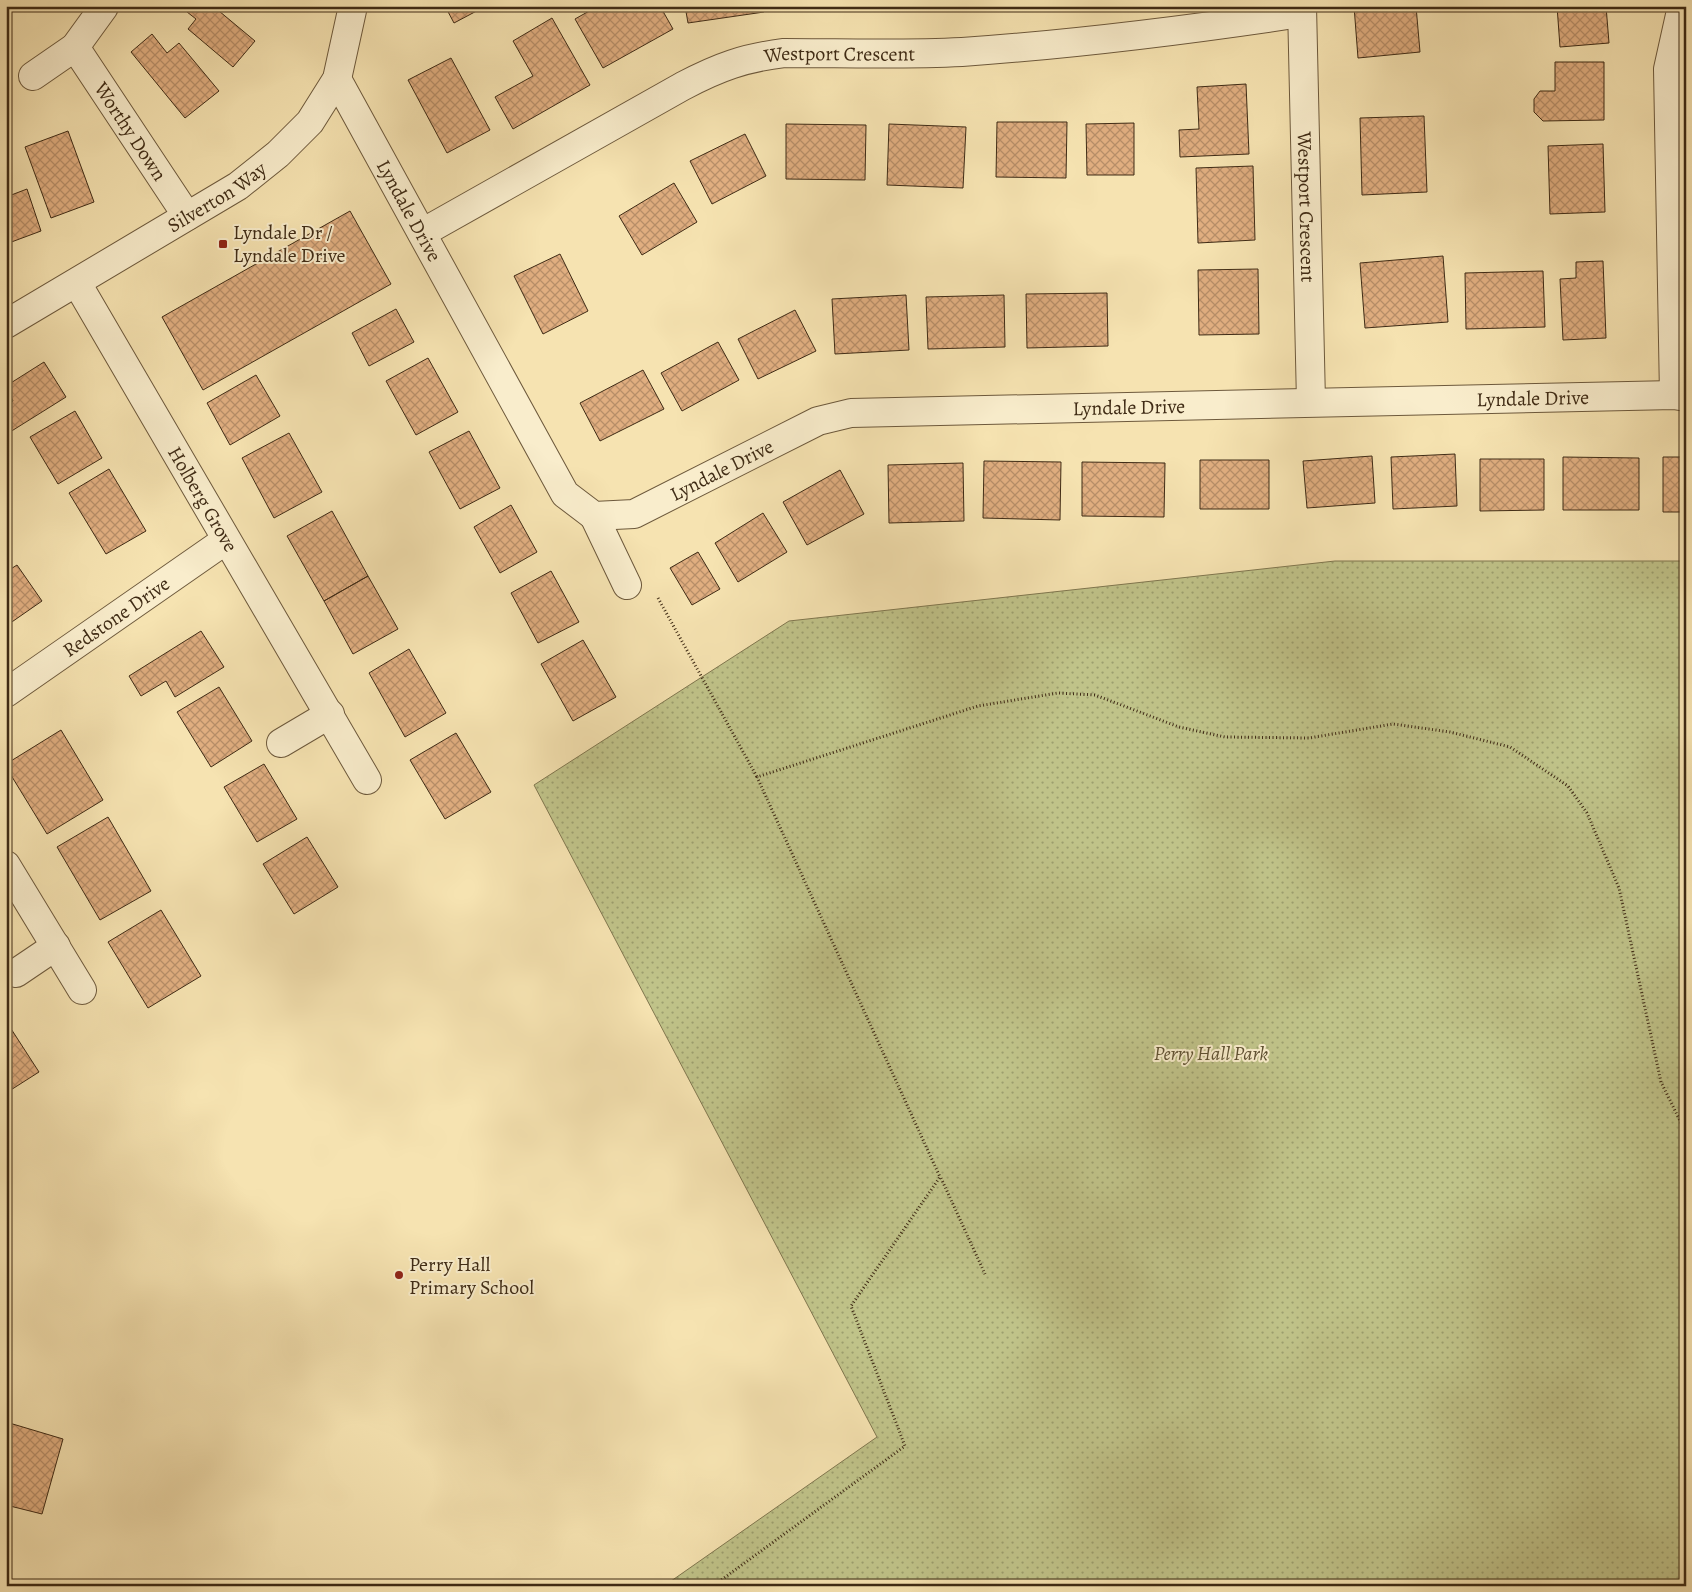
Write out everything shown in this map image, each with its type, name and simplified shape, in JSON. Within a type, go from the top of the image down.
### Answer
[{"type":"street","points":[[33,76],[75,47],[104,6]]},
{"type":"street","name":"Silverton Way","points":[[6,324],[238,186],[278,154],[310,122],[337,80],[353,6]]},
{"type":"street","points":[[1680,396],[1668,68],[1682,6]]},
{"type":"street","name":"Westport Crescent","points":[[422,233],[698,78],[720,67],[758,56],[784,53],[960,52],[1065,44],[1139,37],[1301,10],[1311,402]]},
{"type":"street","name":"Worthy Down","points":[[75,47],[187,216]]},
{"type":"street","name":"Lyndale Drive","points":[[337,80],[566,494],[594,516],[627,585]]},
{"type":"street","name":"Holberg Grove","points":[[77,283],[367,780]]},
{"type":"street","name":"Lyndale Drive","points":[[594,516],[634,514],[818,421],[851,413],[1311,402],[1680,396]]},
{"type":"street","name":"Redstone Drive","points":[[6,693],[226,540]]},
{"type":"street","points":[[281,743],[330,714]]},
{"type":"street","points":[[6,865],[82,990]]},
{"type":"street","points":[[16,973],[56,946]]},
{"type":"path","points":[[627,585],[654,590],[757,778],[985,1274]]},
{"type":"path","points":[[757,778],[978,706],[1058,693],[1095,695],[1179,728],[1224,737],[1310,738],[1393,724],[1450,732],[1510,747],[1568,786],[1587,813],[1619,888],[1661,1082],[1686,1133]]},
{"type":"path","points":[[713,1586],[905,1446],[851,1306],[940,1177]]},
{"type":"green space","name":"Perry Hall Park","points":[[1335,561],[1686,561],[1686,1586],[664,1586],[877,1437],[534,785],[789,621]]},
{"type":"building","points":[[184,6],[213,6],[255,41],[233,67],[188,29],[196,19],[182,8]]},
{"type":"building","points":[[445,6],[486,6],[454,23]]},
{"type":"building","points":[[598,6],[660,6],[673,29],[603,68],[575,19]]},
{"type":"building","points":[[685,6],[763,6],[764,12],[688,23]]},
{"type":"building","points":[[787,6],[869,6],[869,9]]},
{"type":"building","points":[[1354,6],[1416,6],[1420,52],[1358,58]]},
{"type":"building","points":[[1557,6],[1606,6],[1609,43],[1560,47]]},
{"type":"building","points":[[552,18],[590,85],[513,129],[495,97],[533,76],[513,41]]},
{"type":"building","points":[[152,34],[167,53],[179,43],[219,91],[185,118],[131,52]]},
{"type":"building","points":[[451,58],[490,130],[447,153],[408,80]]},
{"type":"building","points":[[1555,62],[1604,62],[1604,120],[1543,121],[1534,112],[1534,99],[1540,91],[1555,91]]},
{"type":"building","points":[[1246,84],[1249,154],[1180,157],[1179,130],[1199,129],[1197,87]]},
{"type":"building","points":[[1424,116],[1427,192],[1362,195],[1360,118]]},
{"type":"building","points":[[997,122],[1067,122],[1066,178],[996,177]]},
{"type":"building","points":[[1134,123],[1134,175],[1087,175],[1086,124]]},
{"type":"building","points":[[786,124],[866,125],[865,180],[786,179]]},
{"type":"building","points":[[889,124],[966,127],[963,188],[887,185]]},
{"type":"building","points":[[68,131],[94,202],[51,218],[25,147]]},
{"type":"building","points":[[745,134],[766,176],[712,204],[690,161]]},
{"type":"building","points":[[1603,144],[1605,212],[1550,214],[1548,146]]},
{"type":"building","points":[[1253,166],[1255,240],[1198,243],[1196,168]]},
{"type":"building","points":[[674,183],[697,222],[642,255],[619,216]]},
{"type":"building","points":[[27,189],[41,231],[6,244],[6,197]]},
{"type":"building","points":[[350,211],[391,284],[203,390],[162,317]]},
{"type":"building","points":[[560,254],[588,311],[543,334],[514,276]]},
{"type":"building","points":[[1443,256],[1448,322],[1365,328],[1360,263]]},
{"type":"building","points":[[1603,261],[1606,338],[1563,340],[1560,279],[1576,278],[1576,262]]},
{"type":"building","points":[[1258,269],[1259,334],[1199,335],[1198,270]]},
{"type":"building","points":[[1543,271],[1545,327],[1466,329],[1465,273]]},
{"type":"building","points":[[1107,293],[1108,346],[1027,348],[1026,294]]},
{"type":"building","points":[[906,295],[909,350],[835,354],[832,299]]},
{"type":"building","points":[[1004,295],[1005,347],[928,349],[926,297]]},
{"type":"building","points":[[396,309],[414,342],[369,366],[352,333]]},
{"type":"building","points":[[795,310],[816,351],[758,379],[738,339]]},
{"type":"building","points":[[718,342],[739,380],[682,411],[661,373]]},
{"type":"building","points":[[428,358],[458,412],[416,435],[386,381]]},
{"type":"building","points":[[44,362],[66,397],[10,432],[6,426],[6,406],[13,401],[6,386]]},
{"type":"building","points":[[643,370],[664,409],[600,441],[580,403]]},
{"type":"building","points":[[256,375],[280,416],[230,445],[207,403]]},
{"type":"building","points":[[75,411],[102,458],[58,484],[30,437]]},
{"type":"building","points":[[469,431],[500,488],[460,509],[429,452]]},
{"type":"building","points":[[289,433],[322,492],[274,518],[242,458]]},
{"type":"building","points":[[1455,454],[1457,506],[1393,509],[1391,457]]},
{"type":"building","points":[[1372,456],[1375,503],[1307,508],[1303,461]]},
{"type":"building","points":[[1563,457],[1639,458],[1639,510],[1563,510]]},
{"type":"building","points":[[1663,457],[1686,457],[1686,512],[1663,512]]},
{"type":"building","points":[[1480,459],[1544,459],[1544,510],[1480,511]]},
{"type":"building","points":[[1200,460],[1269,460],[1269,509],[1200,509]]},
{"type":"building","points":[[984,461],[1061,462],[1060,520],[983,518]]},
{"type":"building","points":[[1082,462],[1165,463],[1164,517],[1082,516]]},
{"type":"building","points":[[963,463],[964,521],[889,523],[888,465]]},
{"type":"building","points":[[109,469],[146,531],[106,554],[69,493]]},
{"type":"building","points":[[840,470],[864,514],[807,545],[783,502]]},
{"type":"building","points":[[511,505],[537,552],[500,573],[474,527]]},
{"type":"building","points":[[332,511],[368,576],[324,601],[287,536]]},
{"type":"building","points":[[763,513],[787,552],[738,582],[715,543]]},
{"type":"building","points":[[698,552],[720,589],[692,605],[670,568]]},
{"type":"building","points":[[17,565],[42,601],[6,626],[6,572]]},
{"type":"building","points":[[551,571],[579,622],[538,643],[511,593]]},
{"type":"building","points":[[368,576],[398,629],[353,654],[324,601]]},
{"type":"building","points":[[201,631],[224,667],[175,697],[166,681],[141,696],[129,676]]},
{"type":"building","points":[[583,640],[616,697],[573,721],[541,664]]},
{"type":"building","points":[[409,649],[446,713],[405,737],[369,673]]},
{"type":"building","points":[[219,687],[252,741],[211,767],[177,712]]},
{"type":"building","points":[[61,730],[103,800],[47,834],[6,767],[6,764]]},
{"type":"building","points":[[456,733],[491,792],[445,819],[410,760]]},
{"type":"building","points":[[264,764],[297,819],[257,842],[224,787]]},
{"type":"building","points":[[108,817],[151,891],[100,920],[57,847]]},
{"type":"building","points":[[307,837],[338,887],[294,914],[263,864]]},
{"type":"building","points":[[161,910],[201,976],[148,1008],[108,942]]},
{"type":"building","points":[[6,1021],[39,1072],[6,1093]]},
{"type":"building","points":[[6,1422],[63,1439],[42,1514],[6,1505]]},
{"type":"place","name":"Lyndale Dr / Lyndale Drive","points":[[223,244]]},
{"type":"place","name":"Perry Hall Primary School","points":[[399,1275]]}]
